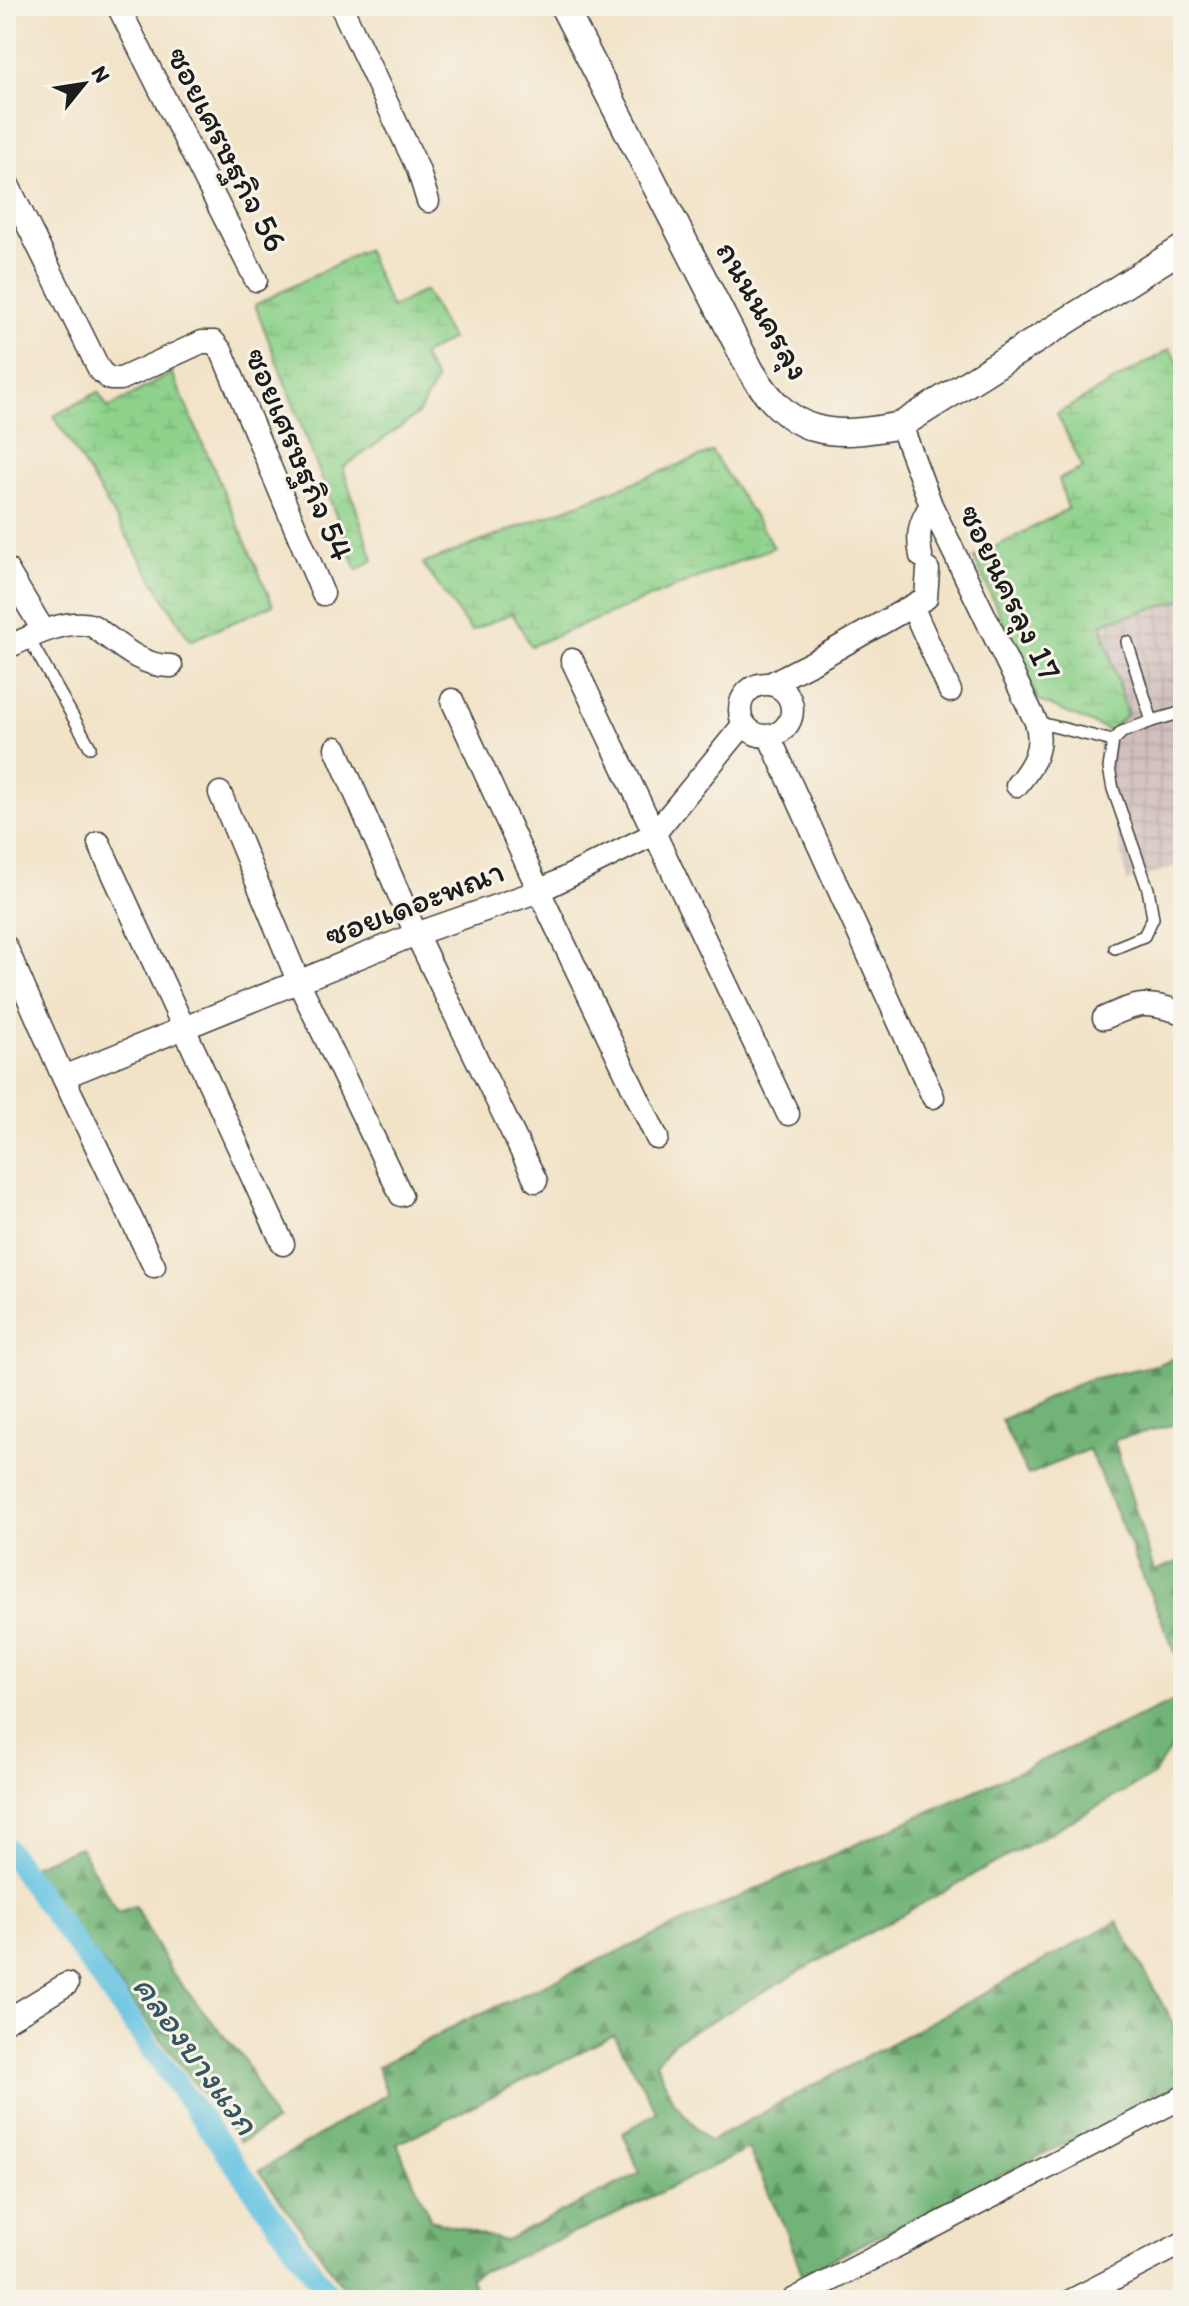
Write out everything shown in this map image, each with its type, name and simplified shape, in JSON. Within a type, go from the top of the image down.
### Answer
[{"type":"street","name":"ซอยเศรษฐกิจ 56","points":[[118,6],[256,280]]},
{"type":"street","points":[[341,6],[418,169],[428,201]]},
{"type":"street","name":"ถนนนครลุง","points":[[563,6],[736,346],[765,394],[782,413],[816,430],[857,433],[901,425],[1183,248]]},
{"type":"street","name":"ซอยเศรษฐกิจ 54","points":[[6,181],[100,371],[110,379],[121,379],[202,342],[214,342],[222,352],[323,594]]},
{"type":"street","name":"ซอยนครลุง 17","points":[[901,425],[931,505],[1036,722],[1038,746],[1034,765],[1017,785]]},
{"type":"street","points":[[931,505],[922,518],[917,535],[924,563],[926,598],[912,606],[950,691]]},
{"type":"street","points":[[6,568],[35,634]]},
{"type":"street","name":"ซอยเดอะพณา","points":[[63,1077],[416,934],[539,891],[654,834],[744,724],[740,709],[745,694],[756,685],[770,684],[813,662],[912,606]]},
{"type":"street","points":[[6,648],[35,634],[85,623],[142,660],[157,667],[171,666]]},
{"type":"street","points":[[572,660],[788,1114]]},
{"type":"street","points":[[744,724],[755,734],[769,736],[784,730],[792,715],[790,698],[785,691],[770,684]]},
{"type":"street","points":[[452,700],[657,1138]]},
{"type":"street","points":[[769,736],[933,1097]]},
{"type":"street","points":[[336,748],[416,934],[536,1181]]},
{"type":"street","points":[[220,793],[299,983],[401,1195]]},
{"type":"street","points":[[99,843],[283,1244]]},
{"type":"street","points":[[6,947],[63,1077],[154,1266]]},
{"type":"street","points":[[1104,1018],[1134,1005],[1149,1003],[1183,1013]]},
{"type":"street","points":[[6,2021],[67,1984]]},
{"type":"street","points":[[793,2300],[1183,2097]]},
{"type":"street","points":[[1072,2300],[1183,2243]]},
{"type":"lane","points":[[35,634],[90,747]]},
{"type":"lane","points":[[1127,642],[1152,721]]},
{"type":"lane","points":[[1115,948],[1144,936],[1153,918],[1148,889],[1113,789],[1109,768],[1113,741],[1122,732],[1183,712]]},
{"type":"lane","points":[[1036,722],[1113,741]]},
{"type":"shaded area","points":[[1183,600],[1183,864],[1127,882],[1098,744],[1127,714],[1101,623]]},
{"type":"green space","points":[[366,249],[391,308],[425,290],[451,339],[422,356],[436,381],[418,414],[343,468],[373,560],[357,570],[255,305]]},
{"type":"green space","points":[[1170,349],[1183,370],[1183,600],[1101,623],[1127,714],[1110,731],[1039,701],[974,558],[1068,509],[1059,479],[1083,468],[1057,414]]},
{"type":"green space","points":[[172,373],[273,605],[190,641],[54,416],[98,392],[108,408]]},
{"type":"green space","points":[[712,452],[774,547],[531,646],[512,613],[471,631],[423,564]]},
{"type":"green space","points":[[1183,1355],[1183,1409],[1179,1411],[1183,1421],[1183,1444],[1175,1424],[1114,1440],[1154,1571],[1183,1560],[1183,1671],[1089,1449],[1028,1475],[1001,1420],[1086,1380],[1156,1365]]},
{"type":"green space","points":[[1183,1697],[1183,1731],[1152,1776],[675,2041],[656,2062],[673,2101],[709,2142],[1117,1921],[1183,2042],[1183,2085],[802,2274],[786,2230],[748,2149],[602,2221],[469,2277],[481,2300],[353,2300],[259,2171],[387,2094],[377,2067],[464,2021]],"holes":[[[614,2035],[657,2112],[623,2133],[640,2173],[504,2241],[431,2220],[397,2144]]]},
{"type":"green space","points":[[80,1847],[118,1912],[135,1906],[173,1975],[244,2059],[275,2122],[240,2142],[29,1867]]},
{"type":"waterway","name":"คลองบางแวก","points":[[6,1848],[333,2300]]}]
